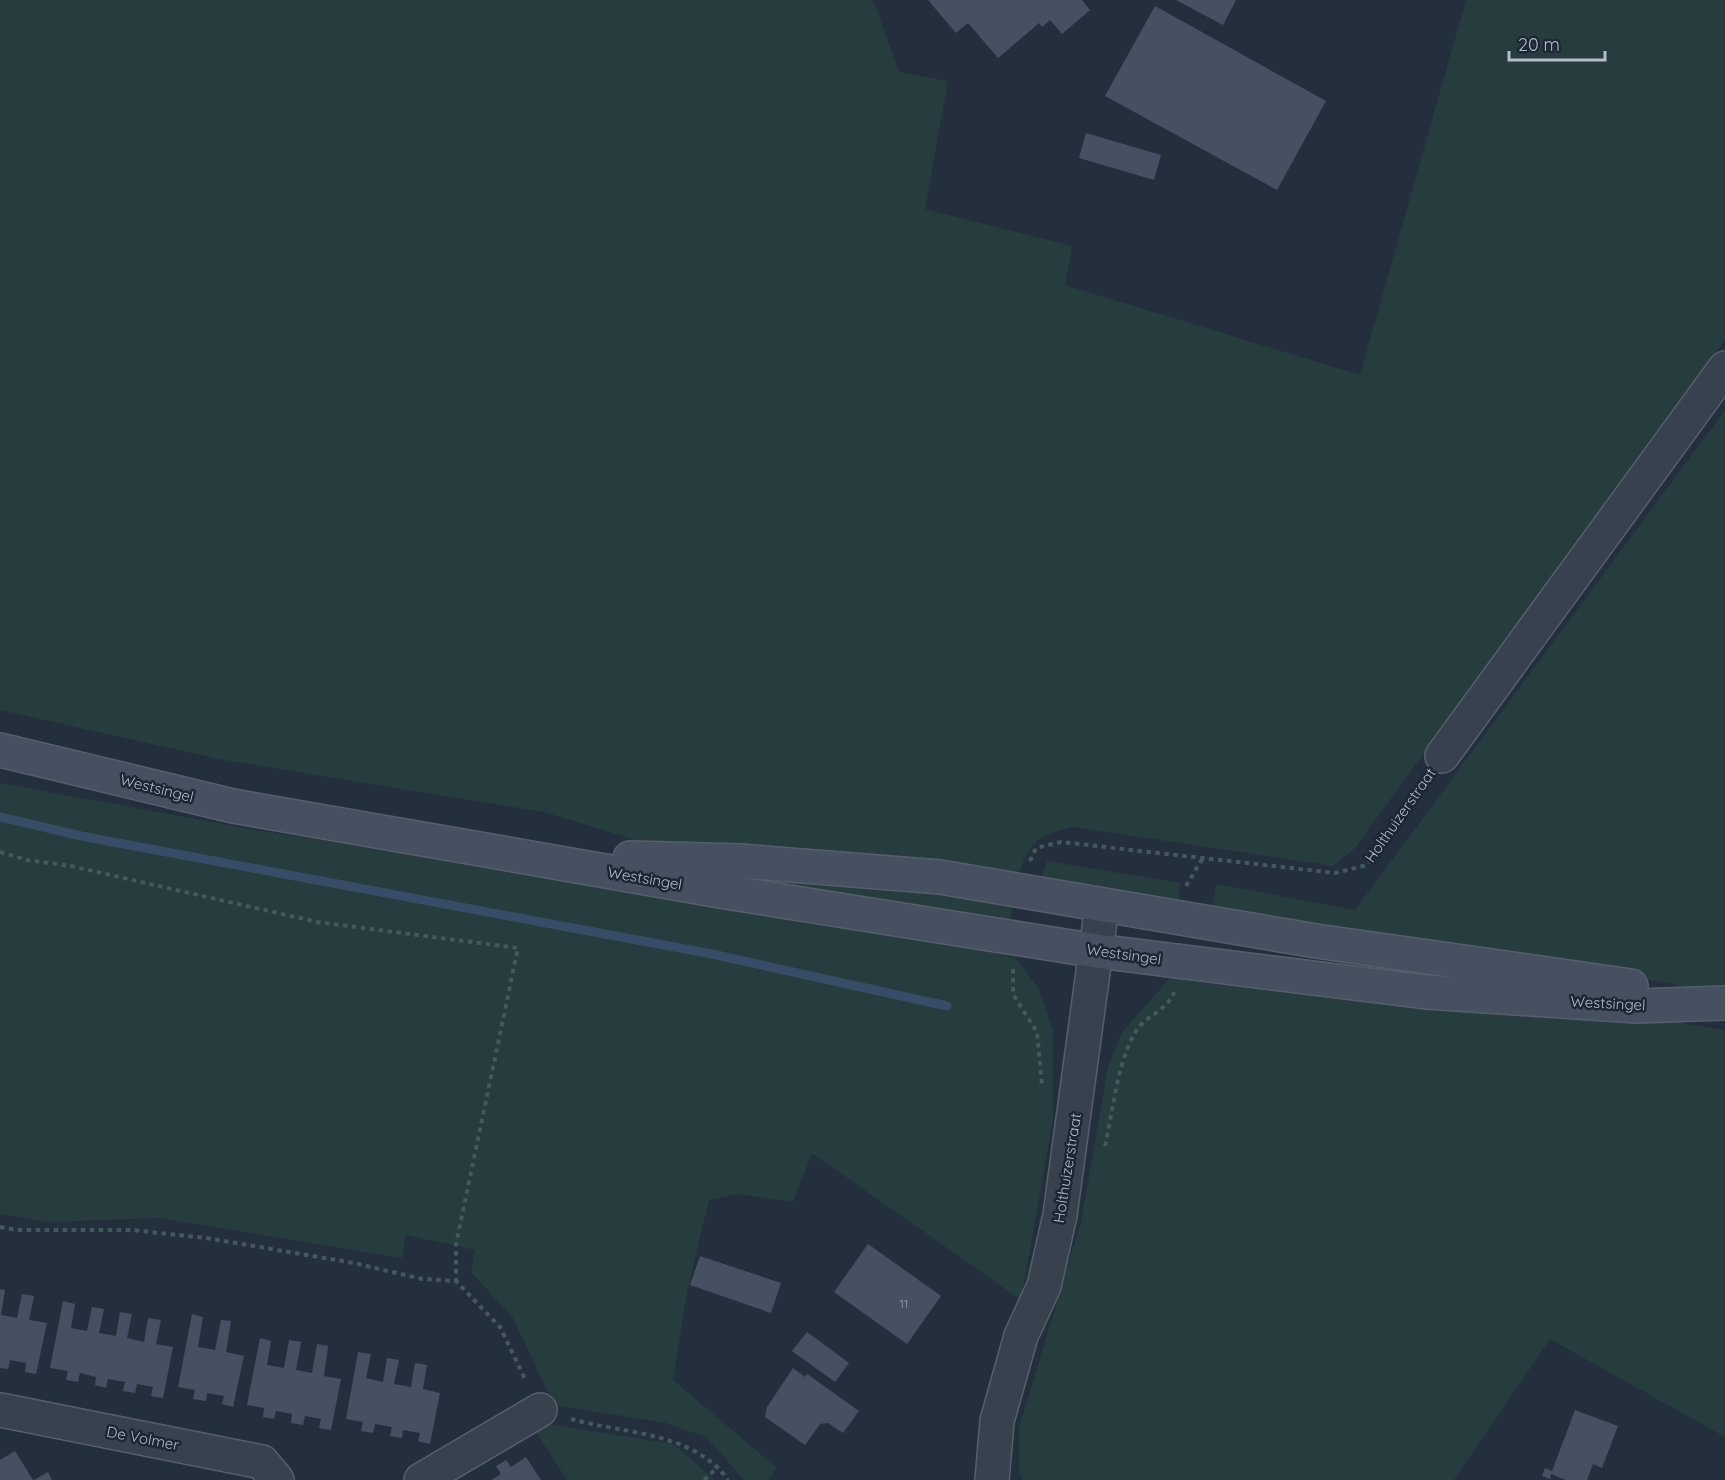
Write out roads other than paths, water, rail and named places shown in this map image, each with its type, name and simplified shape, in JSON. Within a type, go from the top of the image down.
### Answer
[{"type":"main road","name":"Westsingel","points":[[0,750],[234,806],[720,891],[1097,951],[1426,992],[1636,1006],[1725,1002]]},
{"type":"main road","name":"Westsingel","points":[[529,856],[741,861],[928,876],[1102,906],[1184,917],[1316,941],[1725,1002]]},
{"type":"street","name":"Holthuizerstraat","points":[[1442,756],[1725,368]]},
{"type":"street","name":"Holthuizerstraat","points":[[992,1480],[997,1421],[1021,1336],[1044,1286],[1060,1215],[1102,906]]},
{"type":"street","name":"De Volmer","points":[[0,1410],[262,1462],[277,1480]]},
{"type":"street","points":[[421,1480],[540,1410]]},
{"type":"waterway","points":[[0,817],[81,836],[712,954],[947,1006]]}]
